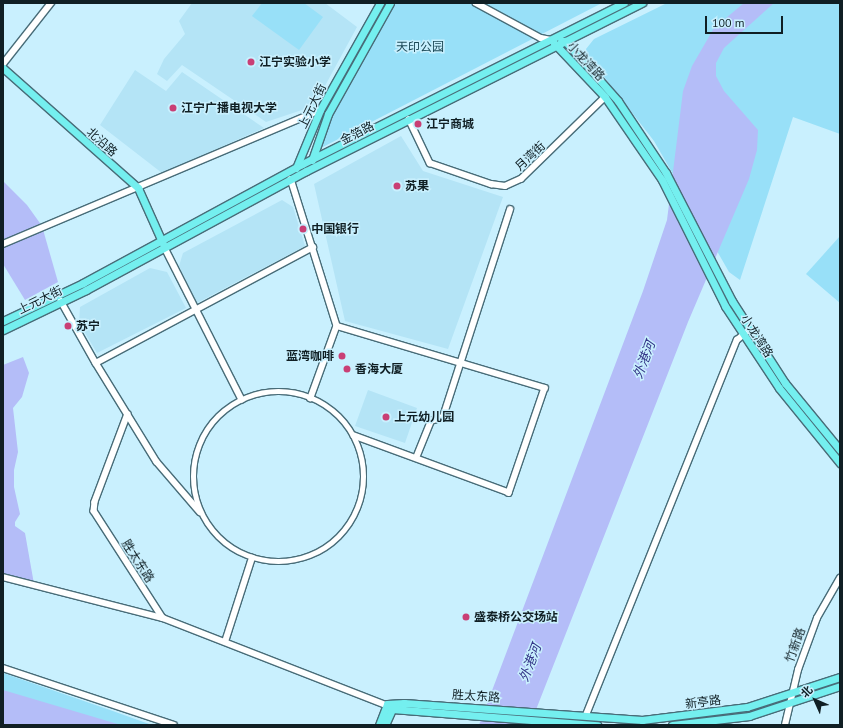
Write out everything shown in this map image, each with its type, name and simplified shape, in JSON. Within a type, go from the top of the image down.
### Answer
[{"type":"main road","name":"上元大街","points":[[291,179],[320,110],[380,3]]},
{"type":"main road","name":"上元大街","points":[[306,171],[313,158],[328,114],[390,3]]},
{"type":"main road","name":"金箔路","points":[[83,283],[313,158],[624,3]]},
{"type":"main road","name":"金箔路","points":[[86,290],[306,171],[642,3]]},
{"type":"main road","name":"小龙湾路","points":[[551,40],[565,41],[618,101],[664,176],[732,301],[786,383],[840,450]]},
{"type":"main road","name":"小龙湾路","points":[[551,40],[604,97],[664,176],[725,306],[778,388],[840,463]]},
{"type":"main road","name":"北沿路","points":[[3,68],[138,188],[165,248]]},
{"type":"main road","name":"上元大街","points":[[3,321],[83,283]]},
{"type":"main road","name":"上元大街","points":[[3,330],[86,290]]},
{"type":"main road","name":"新亭路","points":[[563,713],[642,720],[748,707],[840,677]]},
{"type":"main road","name":"新亭路","points":[[672,725],[749,716],[840,686]]},
{"type":"main road","name":"胜太东路","points":[[390,706],[468,707],[563,713]]},
{"type":"main road","name":"胜太东路","points":[[390,706],[597,725]]},
{"type":"main road","points":[[379,725],[390,706]]},
{"type":"main road","points":[[385,725],[390,706]]},
{"type":"street","points":[[3,64],[51,3]]},
{"type":"street","points":[[476,3],[541,38],[551,40]]},
{"type":"street","name":"月湾街","points":[[409,119],[430,163],[491,184],[505,186],[521,180],[604,97]]},
{"type":"street","points":[[3,244],[320,110]]},
{"type":"street","points":[[291,179],[337,326],[311,398]]},
{"type":"street","points":[[416,458],[431,421],[443,417],[510,210]]},
{"type":"street","points":[[96,363],[196,311],[313,247]]},
{"type":"street","points":[[165,248],[242,400]]},
{"type":"street","points":[[61,301],[96,363],[158,462],[202,514],[214,533],[232,548],[252,558],[288,561],[310,557],[335,542],[353,519],[363,492],[364,463],[354,436],[341,418],[324,404],[311,398],[283,391],[262,393],[242,400],[220,416],[203,438],[195,464],[195,492],[202,514]]},
{"type":"street","points":[[337,326],[545,388],[509,493],[354,436]]},
{"type":"street","points":[[586,715],[734,347],[743,333],[750,329]]},
{"type":"street","name":"胜太东路","points":[[128,414],[95,502],[94,511],[97,519],[162,618],[390,706]]},
{"type":"street","points":[[226,642],[252,558]]},
{"type":"street","points":[[3,577],[162,618]]},
{"type":"street","name":"竹新路","points":[[785,725],[798,670],[817,618],[840,578]]},
{"type":"street","points":[[3,668],[174,725]]},
{"type":"shaded area","name":"江宁实验小学","points":[[192,3],[325,3],[357,27],[314,106],[266,122],[182,65],[167,81],[157,74],[164,59],[185,34],[179,21]]},
{"type":"shaded area","name":"江宁广播电视大学","points":[[135,70],[166,91],[182,72],[264,128],[162,173],[100,125]]},
{"type":"shaded area","points":[[401,136],[423,171],[503,197],[448,349],[345,321],[314,184]]},
{"type":"shaded area","points":[[282,200],[293,207],[305,246],[197,303],[179,266],[183,253]]},
{"type":"shaded area","points":[[150,268],[167,272],[186,308],[97,353],[79,323],[80,307]]},
{"type":"shaded area","name":"上元幼儿园","points":[[368,390],[417,408],[405,443],[355,426]]},
{"type":"green space","points":[[262,3],[304,3],[323,17],[299,50],[252,16]]},
{"type":"green space","name":"天印公园","points":[[394,3],[602,3],[321,148],[331,115]]},
{"type":"green space","points":[[667,3],[840,3],[840,134],[793,117],[740,280],[729,272],[654,141],[587,55],[586,49],[594,39]]},
{"type":"green space","points":[[840,236],[840,303],[806,274]]},
{"type":"green space","points":[[3,673],[110,710],[152,725],[3,725]]},
{"type":"water","name":"外港河","points":[[744,3],[774,3],[724,48],[716,63],[716,76],[724,91],[758,130],[757,150],[749,179],[688,322],[530,725],[479,725],[643,291],[667,220],[683,91],[692,66],[714,28]]},
{"type":"water","points":[[3,181],[27,205],[42,226],[58,282],[25,300],[3,264]]},
{"type":"water","points":[[23,357],[29,373],[22,397],[13,408],[18,452],[14,470],[14,487],[20,514],[15,522],[15,526],[25,533],[34,584],[3,577],[3,365]]},
{"type":"water","points":[[3,690],[121,725],[3,725]]},
{"type":"place","name":"江宁实验小学","points":[[251,62]]},
{"type":"place","name":"江宁广播电视大学","points":[[173,108]]},
{"type":"place","name":"江宁商城","points":[[418,124]]},
{"type":"place","name":"苏果","points":[[397,186]]},
{"type":"place","name":"中国银行","points":[[303,229]]},
{"type":"place","name":"苏宁","points":[[68,326]]},
{"type":"place","name":"蓝湾咖啡","points":[[342,356]]},
{"type":"place","name":"香海大厦","points":[[347,369]]},
{"type":"place","name":"上元幼儿园","points":[[386,417]]},
{"type":"place","name":"盛泰桥公交场站","points":[[466,617]]}]
